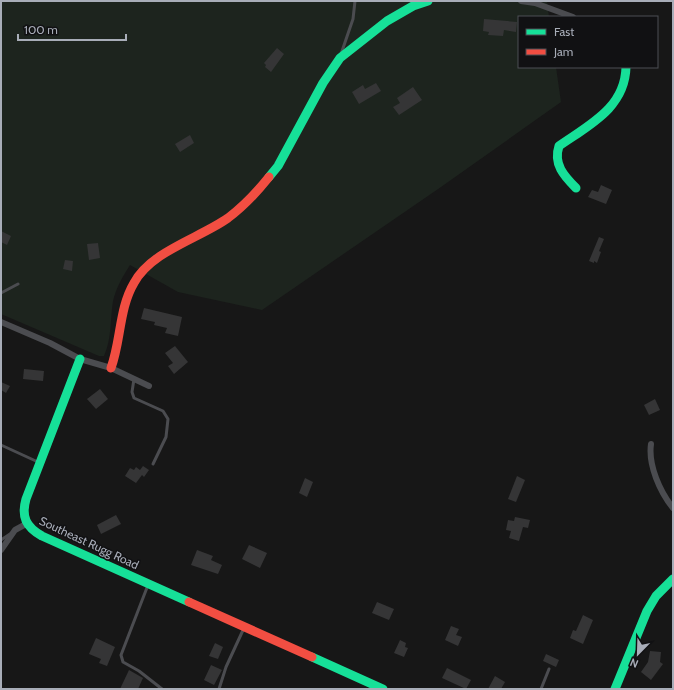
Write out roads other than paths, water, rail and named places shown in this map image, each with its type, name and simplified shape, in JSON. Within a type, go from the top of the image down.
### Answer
[{"type":"street","points":[[111,368],[116,355],[127,298],[134,282],[145,268],[158,258],[228,218],[252,198],[278,166],[323,83],[340,58],[386,21],[413,6],[428,1]]},
{"type":"street","points":[[521,1],[535,4],[570,16]]},
{"type":"street","points":[[576,188],[561,170],[556,160],[556,152],[560,146],[612,106],[620,97],[624,88],[626,68]]},
{"type":"street","points":[[1,322],[50,343],[80,359],[111,368],[149,386]]},
{"type":"street","name":"Southeast Rugg Road","points":[[80,359],[23,508],[26,524],[32,531],[383,689]]},
{"type":"street","points":[[650,444],[653,468],[664,494],[673,508]]},
{"type":"street","points":[[1,550],[15,530],[26,524]]},
{"type":"street","points":[[615,689],[647,611],[656,596],[673,579]]},
{"type":"lane","points":[[340,58],[353,19],[355,1]]},
{"type":"lane","points":[[1,293],[18,284]]},
{"type":"lane","points":[[134,379],[132,392],[134,398],[163,411],[168,419],[166,437],[152,464]]},
{"type":"lane","points":[[1,445],[40,463]]},
{"type":"lane","points":[[1,540],[15,530]]},
{"type":"lane","points":[[148,583],[121,655],[124,662],[139,671],[162,689]]},
{"type":"lane","points":[[219,689],[226,667],[245,627]]},
{"type":"lane","points":[[541,689],[549,669]]}]
